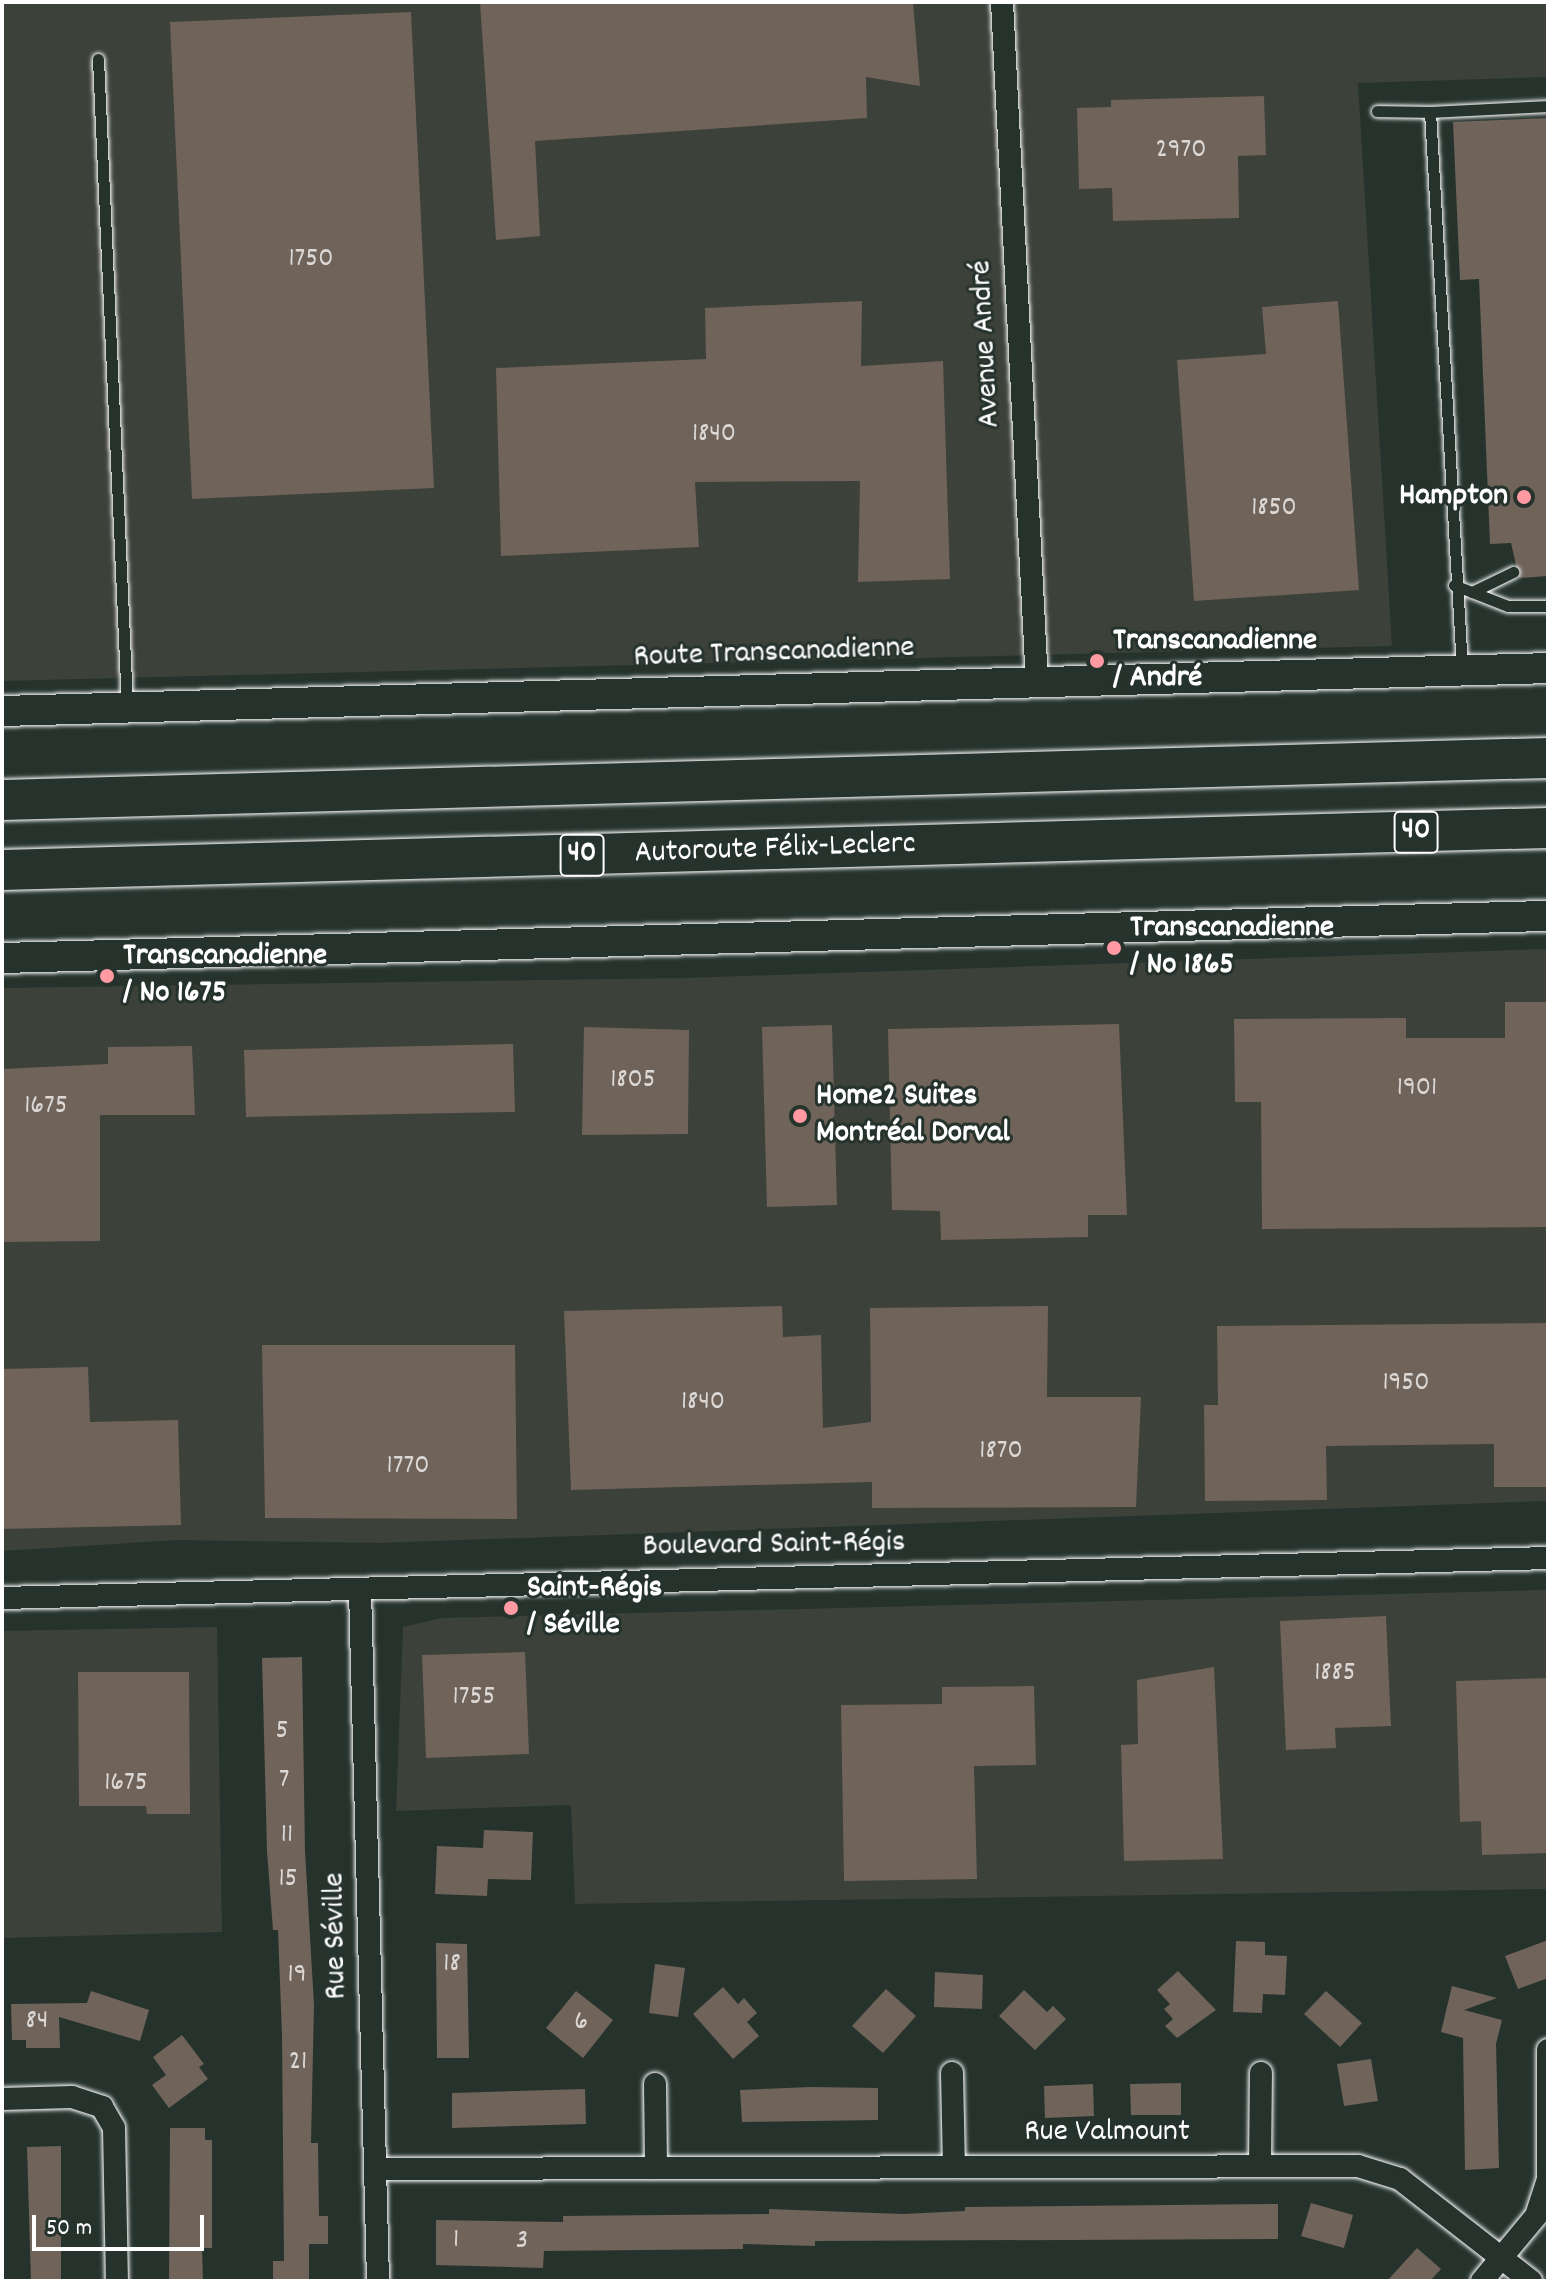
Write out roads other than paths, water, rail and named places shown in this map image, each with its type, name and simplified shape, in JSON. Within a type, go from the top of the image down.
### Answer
[{"type":"highway","name":"40","points":[[2,800],[1548,756]]},
{"type":"highway","name":"Autoroute Félix-Leclerc","points":[[2,870],[1548,828]]},
{"type":"highway","points":[[1284,836],[1548,850]]},
{"type":"main road","name":"Route Transcanadienne","points":[[2,711],[1548,668]]},
{"type":"main road","points":[[2,958],[1548,916]]},
{"type":"street","name":"Avenue André","points":[[1002,2],[1037,683]]},
{"type":"street","name":"Boulevard Saint-Régis","points":[[2,1598],[1548,1558]]},
{"type":"street","name":"Rue Séville","points":[[360,1589],[378,2281]]},
{"type":"street","points":[[1482,2281],[1536,2216],[1548,2179],[1548,2050]]},
{"type":"street","points":[[952,2073],[954,2167]]},
{"type":"street","points":[[1260,2164],[1261,2073]]},
{"type":"street","points":[[655,2084],[656,2168]]},
{"type":"street","points":[[2,2099],[72,2097],[102,2107],[114,2128],[117,2281]]},
{"type":"street","name":"Rue Valmount","points":[[375,2169],[1358,2166],[1400,2179],[1531,2281]]},
{"type":"lane","points":[[98,59],[127,708]]},
{"type":"lane","points":[[1377,111],[1430,112],[1548,106]]},
{"type":"lane","points":[[1430,112],[1454,585],[1463,671]]},
{"type":"lane","points":[[1472,592],[1513,572]]},
{"type":"lane","points":[[1454,585],[1508,606],[1548,606]]},
{"type":"place","name":"Hampton","points":[[1524,497]]},
{"type":"place","name":"Transcanadienne / André","points":[[1097,661]]},
{"type":"place","name":"Transcanadienne / No 1865","points":[[1114,948]]},
{"type":"place","name":"Transcanadienne / No 1675","points":[[107,976]]},
{"type":"place","name":"Home2 Suites Montréal Dorval","points":[[800,1116]]},
{"type":"place","name":"Saint-Régis / Séville","points":[[511,1608]]}]
